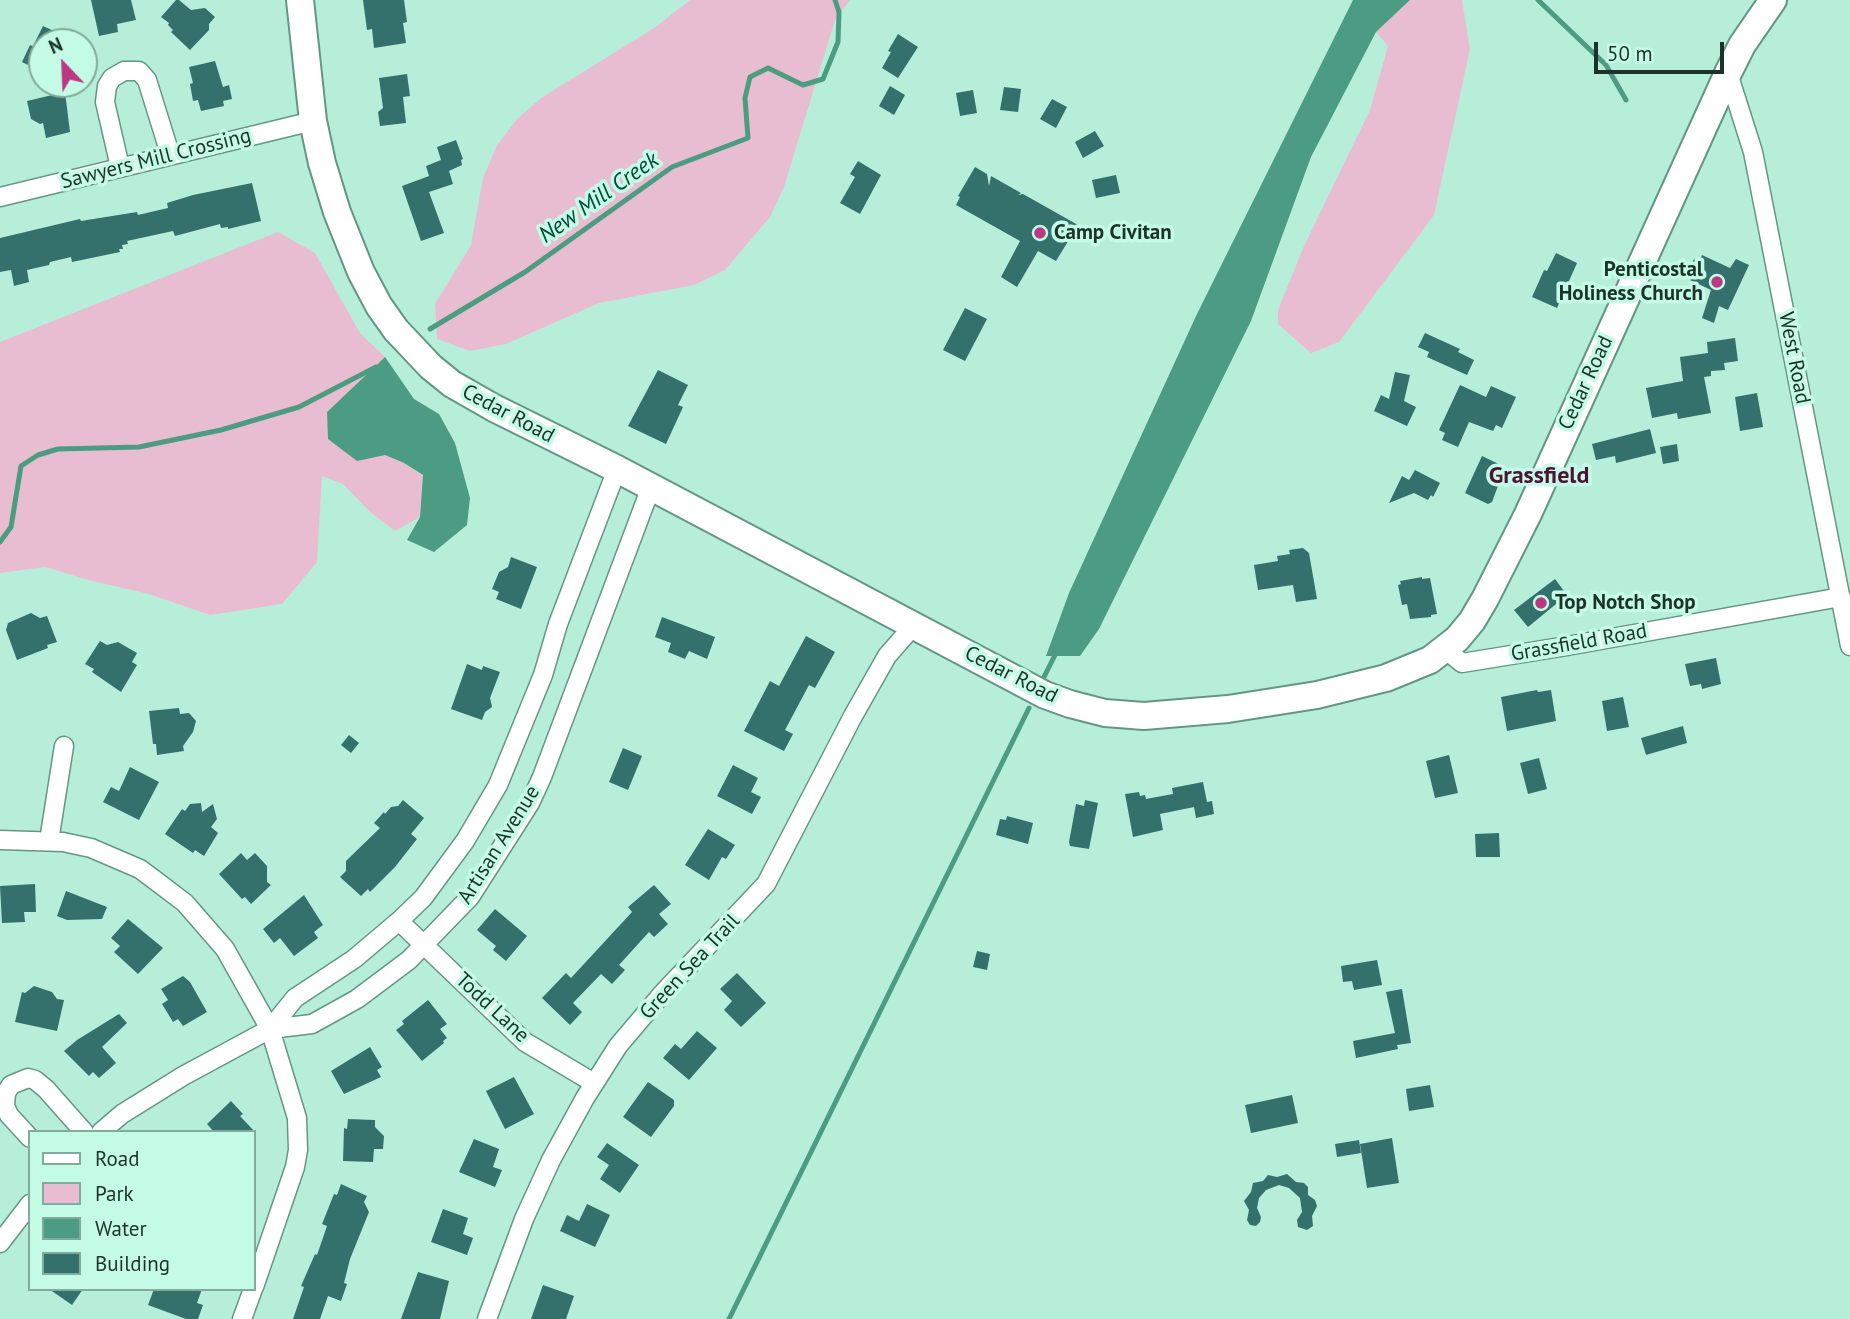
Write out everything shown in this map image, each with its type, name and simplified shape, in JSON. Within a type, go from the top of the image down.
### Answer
[{"type":"street","name":"Cedar Road","points":[[300,0],[313,121],[322,163],[350,248],[379,306],[396,330],[414,351],[452,384],[1045,695],[1105,713],[1144,716],[1228,709],[1317,695],[1403,673],[1446,650],[1472,621],[1522,527],[1728,73],[1742,45],[1773,0]]},
{"type":"street","points":[[1753,29],[1784,0]]},
{"type":"street","points":[[120,167],[105,102],[111,78],[124,71],[139,71],[147,80],[170,155]]},
{"type":"street","name":"West Road","points":[[1728,73],[1756,165],[1850,646]]},
{"type":"street","name":"Sawyers Mill Crossing","points":[[0,197],[313,121]]},
{"type":"street","name":"Artisan Avenue","points":[[270,1029],[295,998],[354,959],[423,898],[465,841],[498,785],[543,675],[558,624],[617,469]]},
{"type":"street","name":"Artisan Avenue","points":[[103,1130],[122,1114],[183,1076],[270,1029],[312,1024],[357,999],[389,977],[470,897],[530,803],[576,689],[651,487]]},
{"type":"street","name":"Grassfield Road","points":[[1446,650],[1462,663],[1841,597]]},
{"type":"street","name":"Green Sea Trail","points":[[487,1319],[524,1219],[551,1160],[594,1083],[618,1046],[662,993],[766,884],[887,656],[914,625]]},
{"type":"street","points":[[50,841],[64,746]]},
{"type":"street","points":[[0,840],[50,841],[91,848],[140,869],[185,903],[225,949],[270,1029],[297,1118],[298,1150],[295,1167],[256,1279]]},
{"type":"street","name":"Todd Lane","points":[[399,921],[525,1042],[594,1083]]},
{"type":"street","points":[[28,1136],[9,1115],[5,1106],[6,1093],[11,1084],[28,1078],[46,1089],[82,1130]]},
{"type":"street","points":[[0,1243],[28,1207]]},
{"type":"street","points":[[242,1319],[252,1291]]},
{"type":"green space","points":[[690,0],[850,0],[835,20],[784,187],[770,217],[725,270],[694,285],[599,303],[506,344],[470,351],[437,339],[435,304],[471,245],[483,178],[497,145],[517,119],[541,98],[654,28]]},
{"type":"green space","points":[[1410,0],[1462,0],[1470,49],[1434,215],[1339,342],[1311,353],[1278,324],[1278,310],[1304,246],[1370,110],[1388,46],[1376,32]]},
{"type":"green space","points":[[278,232],[315,253],[360,333],[385,357],[327,412],[357,460],[385,454],[423,476],[420,517],[395,531],[369,511],[343,484],[322,476],[317,562],[282,604],[210,615],[149,594],[45,567],[0,573],[0,342]]},
{"type":"water","points":[[1353,0],[1410,0],[1376,32],[1311,157],[1251,321],[1099,629],[1080,656],[1046,656],[1069,593],[1196,316]]},
{"type":"water","points":[[385,357],[414,399],[439,414],[455,443],[470,498],[467,525],[434,552],[407,540],[420,517],[423,475],[385,455],[357,461],[328,439],[327,412]]},
{"type":"building","points":[[91,0],[131,0],[136,20],[117,24],[118,32],[99,36]]},
{"type":"building","points":[[176,0],[191,10],[205,8],[215,17],[209,24],[209,30],[190,50],[171,32],[173,30],[169,23],[161,17]]},
{"type":"building","points":[[363,0],[404,0],[406,43],[374,48],[372,29],[367,30]]},
{"type":"building","points":[[898,34],[918,47],[898,78],[882,68]]},
{"type":"building","points":[[28,49],[28,65],[22,62]]},
{"type":"building","points":[[215,61],[223,87],[229,85],[232,99],[223,101],[224,106],[201,111],[198,100],[193,101],[190,84],[193,83],[189,67]]},
{"type":"building","points":[[407,74],[410,96],[403,97],[406,123],[380,126],[378,112],[383,108],[379,78]]},
{"type":"building","points":[[890,86],[905,95],[894,115],[879,106]]},
{"type":"building","points":[[1004,87],[1021,89],[1018,112],[1000,110]]},
{"type":"building","points":[[973,90],[977,113],[960,116],[956,93]]},
{"type":"building","points":[[66,98],[70,132],[46,138],[43,123],[31,119],[27,101]]},
{"type":"building","points":[[1052,99],[1067,107],[1056,128],[1040,119]]},
{"type":"building","points":[[1095,131],[1104,146],[1083,158],[1075,142]]},
{"type":"building","points":[[456,140],[463,159],[462,165],[449,171],[453,184],[429,192],[444,233],[421,241],[402,186],[429,176],[426,166],[441,160],[437,147]]},
{"type":"building","points":[[858,161],[881,175],[860,214],[840,203],[855,177],[850,174]]},
{"type":"building","name":"Camp Civitan","points":[[975,167],[987,174],[989,186],[991,176],[1021,193],[1018,195],[1023,194],[1078,225],[1056,261],[1038,251],[1017,287],[1001,277],[1020,241],[956,205],[960,197],[958,196]]},
{"type":"building","points":[[1116,175],[1120,193],[1096,198],[1092,180]]},
{"type":"building","points":[[252,183],[261,221],[228,229],[221,228],[220,224],[175,236],[173,231],[127,241],[128,244],[122,245],[123,249],[119,249],[120,252],[72,262],[71,257],[27,270],[29,282],[14,286],[11,270],[0,272],[0,238],[80,219],[81,221],[137,212],[138,215],[168,208],[167,203],[193,195]]},
{"type":"building","points":[[1556,253],[1577,263],[1557,308],[1532,297],[1544,270],[1547,271]]},
{"type":"building","name":"Penticostal Holiness Church","points":[[1702,255],[1730,268],[1736,259],[1749,265],[1728,310],[1719,306],[1714,323],[1702,318],[1711,290],[1690,280],[1693,274],[1688,272],[1694,259],[1699,262]]},
{"type":"building","points":[[965,308],[987,319],[965,361],[943,350]]},
{"type":"building","points":[[1425,333],[1460,349],[1458,352],[1474,360],[1467,375],[1427,357],[1429,352],[1418,347]]},
{"type":"building","points":[[1735,338],[1738,361],[1724,363],[1725,370],[1711,371],[1711,376],[1704,377],[1711,413],[1678,419],[1677,413],[1652,418],[1646,388],[1683,381],[1680,357],[1708,353],[1707,342]]},
{"type":"building","points":[[658,370],[688,385],[678,405],[683,407],[666,444],[628,426]]},
{"type":"building","points":[[1395,372],[1410,375],[1404,401],[1416,407],[1407,426],[1374,411],[1381,395],[1389,399]]},
{"type":"building","points":[[1460,385],[1486,397],[1491,386],[1516,397],[1502,428],[1496,425],[1493,431],[1469,422],[1458,447],[1442,440],[1445,433],[1439,430]]},
{"type":"building","points":[[1757,393],[1763,427],[1740,431],[1735,397]]},
{"type":"building","points":[[1650,429],[1656,453],[1616,463],[1615,456],[1596,460],[1592,444]]},
{"type":"building","points":[[1677,444],[1679,461],[1663,464],[1660,447]]},
{"type":"building","points":[[1482,456],[1505,467],[1492,502],[1488,504],[1465,493]]},
{"type":"building","points":[[1415,470],[1440,483],[1433,497],[1431,495],[1428,500],[1414,493],[1389,503],[1402,476],[1409,480]]},
{"type":"building","points":[[1303,548],[1309,553],[1317,599],[1296,602],[1293,585],[1258,590],[1254,565],[1278,561],[1277,556],[1290,554],[1289,550]]},
{"type":"building","points":[[511,557],[537,567],[521,609],[496,599],[499,592],[492,589],[499,572],[508,567]]},
{"type":"building","points":[[1430,578],[1437,614],[1410,619],[1407,604],[1402,605],[1398,585],[1401,584],[1400,581]]},
{"type":"building","name":"Top Notch Shop","points":[[1555,579],[1567,595],[1528,627],[1514,610]]},
{"type":"building","points":[[31,613],[40,618],[47,616],[57,642],[17,660],[6,630],[8,623]]},
{"type":"building","points":[[662,617],[715,637],[707,659],[689,651],[685,659],[668,652],[671,643],[655,637]]},
{"type":"building","points":[[806,636],[835,652],[815,688],[809,685],[785,730],[793,734],[784,751],[744,731],[770,681],[779,686]]},
{"type":"building","points":[[100,641],[107,645],[118,642],[137,653],[132,662],[137,665],[121,692],[85,664]]},
{"type":"building","points":[[1716,658],[1721,684],[1702,689],[1701,684],[1690,686],[1685,664]]},
{"type":"building","points":[[467,664],[482,670],[483,666],[500,672],[490,698],[492,707],[485,712],[482,720],[451,709]]},
{"type":"building","points":[[1551,690],[1556,721],[1507,731],[1501,697]]},
{"type":"building","points":[[1623,697],[1629,727],[1607,731],[1602,701]]},
{"type":"building","points":[[179,708],[180,714],[189,713],[196,721],[193,732],[183,746],[184,751],[157,755],[149,711]]},
{"type":"building","points":[[1683,726],[1687,743],[1646,755],[1641,738]]},
{"type":"building","points":[[349,735],[359,743],[351,753],[341,745]]},
{"type":"building","points":[[623,748],[642,756],[628,790],[609,782]]},
{"type":"building","points":[[1449,755],[1458,793],[1435,798],[1426,761]]},
{"type":"building","points":[[1539,758],[1547,789],[1528,794],[1520,763]]},
{"type":"building","points":[[733,765],[758,778],[751,792],[761,797],[752,814],[717,796]]},
{"type":"building","points":[[130,767],[159,782],[139,820],[103,802],[111,787],[119,791]]},
{"type":"building","points":[[1203,782],[1207,802],[1212,801],[1214,814],[1196,818],[1194,807],[1160,814],[1163,830],[1133,837],[1125,794],[1139,792],[1140,796],[1145,795],[1146,799],[1173,794],[1172,788]]},
{"type":"building","points":[[403,800],[424,818],[411,834],[417,839],[395,867],[370,892],[368,889],[361,896],[340,877],[346,871],[346,861],[380,828],[374,823],[384,812],[385,814],[391,807],[398,806]]},
{"type":"building","points":[[1085,800],[1098,803],[1089,849],[1070,846],[1069,842],[1076,804],[1084,806]]},
{"type":"building","points":[[201,803],[202,812],[213,804],[217,819],[211,827],[218,833],[204,856],[195,850],[193,853],[165,834],[182,809],[185,811],[190,804]]},
{"type":"building","points":[[1007,816],[1033,823],[1028,844],[996,835],[1000,819],[1006,820]]},
{"type":"building","points":[[708,829],[735,845],[726,859],[722,857],[709,880],[685,865]]},
{"type":"building","points":[[1499,833],[1500,857],[1476,857],[1475,834]]},
{"type":"building","points":[[241,853],[247,860],[255,853],[267,866],[267,882],[271,885],[251,904],[245,897],[242,899],[219,874]]},
{"type":"building","points":[[35,884],[36,912],[24,912],[25,922],[2,923],[0,886]]},
{"type":"building","points":[[654,885],[671,904],[659,914],[668,924],[654,937],[649,932],[619,965],[625,970],[612,984],[601,974],[573,1003],[582,1012],[570,1025],[542,998],[566,973],[571,978],[632,912],[628,907]]},
{"type":"building","points":[[66,891],[107,907],[102,919],[67,920],[57,916]]},
{"type":"building","points":[[304,895],[323,925],[314,932],[318,938],[294,956],[280,938],[274,943],[263,929]]},
{"type":"building","points":[[495,909],[527,936],[506,961],[493,950],[496,946],[477,930]]},
{"type":"building","points":[[128,919],[163,948],[138,974],[114,952],[120,946],[111,938]]},
{"type":"building","points":[[977,951],[990,954],[987,970],[973,967]]},
{"type":"building","points":[[1377,960],[1382,985],[1354,990],[1352,981],[1343,982],[1341,966]]},
{"type":"building","points":[[737,973],[766,1003],[741,1027],[724,1010],[732,1001],[720,989]]},
{"type":"building","points":[[183,976],[190,982],[207,1012],[183,1026],[178,1019],[173,1022],[162,1004],[168,1000],[161,989]]},
{"type":"building","points":[[34,986],[52,992],[57,999],[64,1000],[57,1031],[15,1022],[22,992],[25,993]]},
{"type":"building","points":[[1402,989],[1411,1043],[1397,1045],[1398,1049],[1356,1058],[1353,1041],[1395,1033],[1386,992]]},
{"type":"building","points":[[428,1000],[447,1024],[440,1029],[447,1038],[422,1061],[396,1030],[404,1024],[402,1021]]},
{"type":"building","points":[[119,1014],[127,1023],[102,1047],[116,1063],[99,1078],[93,1072],[89,1076],[64,1051]]},
{"type":"building","points":[[697,1031],[717,1048],[689,1080],[663,1058],[675,1044],[681,1049]]},
{"type":"building","points":[[370,1047],[382,1067],[377,1070],[381,1077],[344,1094],[331,1071]]},
{"type":"building","points":[[514,1077],[534,1114],[505,1129],[486,1091]]},
{"type":"building","points":[[648,1082],[674,1100],[674,1106],[651,1137],[623,1117]]},
{"type":"building","points":[[1430,1085],[1434,1107],[1409,1111],[1406,1089]]},
{"type":"building","points":[[1292,1095],[1298,1123],[1251,1133],[1245,1105]]},
{"type":"building","points":[[231,1101],[253,1130],[212,1130],[207,1124]]},
{"type":"building","points":[[348,1119],[375,1120],[375,1127],[384,1136],[383,1149],[374,1149],[373,1162],[343,1161],[344,1128],[347,1129]]},
{"type":"building","points":[[1392,1138],[1399,1183],[1367,1188],[1360,1144]]},
{"type":"building","points":[[474,1139],[499,1149],[493,1167],[502,1170],[495,1187],[459,1172]]},
{"type":"building","points":[[1359,1140],[1361,1153],[1337,1157],[1335,1144]]},
{"type":"building","points":[[607,1143],[639,1165],[620,1193],[600,1179],[609,1165],[597,1157]]},
{"type":"building","points":[[1287,1174],[1296,1182],[1304,1183],[1308,1187],[1308,1195],[1315,1200],[1317,1206],[1312,1216],[1313,1226],[1307,1230],[1298,1227],[1297,1220],[1302,1212],[1300,1198],[1289,1188],[1279,1185],[1266,1190],[1259,1198],[1257,1208],[1260,1222],[1256,1226],[1250,1225],[1247,1220],[1249,1210],[1244,1201],[1251,1192],[1253,1183],[1263,1181],[1268,1175],[1277,1177]]},
{"type":"building","points":[[341,1184],[367,1196],[364,1202],[369,1212],[350,1259],[344,1283],[347,1284],[341,1301],[328,1296],[320,1319],[293,1319],[304,1287],[301,1286],[315,1254],[317,1255],[327,1226],[322,1224]]},
{"type":"building","points":[[587,1204],[610,1215],[595,1247],[560,1231],[567,1215],[579,1221]]},
{"type":"building","points":[[443,1209],[468,1218],[463,1234],[473,1238],[467,1255],[431,1242]]},
{"type":"building","points":[[418,1272],[449,1281],[440,1319],[401,1319]]},
{"type":"building","points":[[543,1285],[574,1296],[566,1319],[531,1319]]},
{"type":"building","points":[[52,1291],[82,1291],[72,1305]]},
{"type":"building","points":[[153,1291],[201,1291],[197,1303],[203,1305],[198,1319],[186,1319],[148,1305]]},
{"type":"waterway","name":"New Mill Creek","points":[[430,329],[525,272],[672,167],[748,138],[745,98],[750,77],[768,68],[803,85],[823,79],[838,42],[839,12],[835,0]]},
{"type":"waterway","points":[[1538,0],[1606,65],[1626,100]]},
{"type":"waterway","name":"New Mill Creek","points":[[0,542],[11,527],[21,466],[38,455],[58,449],[139,447],[221,430],[299,407],[376,367]]},
{"type":"waterway","points":[[1044,677],[1057,651]]},
{"type":"waterway","points":[[729,1319],[1029,708]]},
{"type":"place","name":"Camp Civitan","points":[[1040,233]]},
{"type":"place","name":"Penticostal Holiness Church","points":[[1717,282]]},
{"type":"place","name":"Top Notch Shop","points":[[1541,603]]},
{"type":"district","name":"Grassfield","points":[[1539,476]]}]
